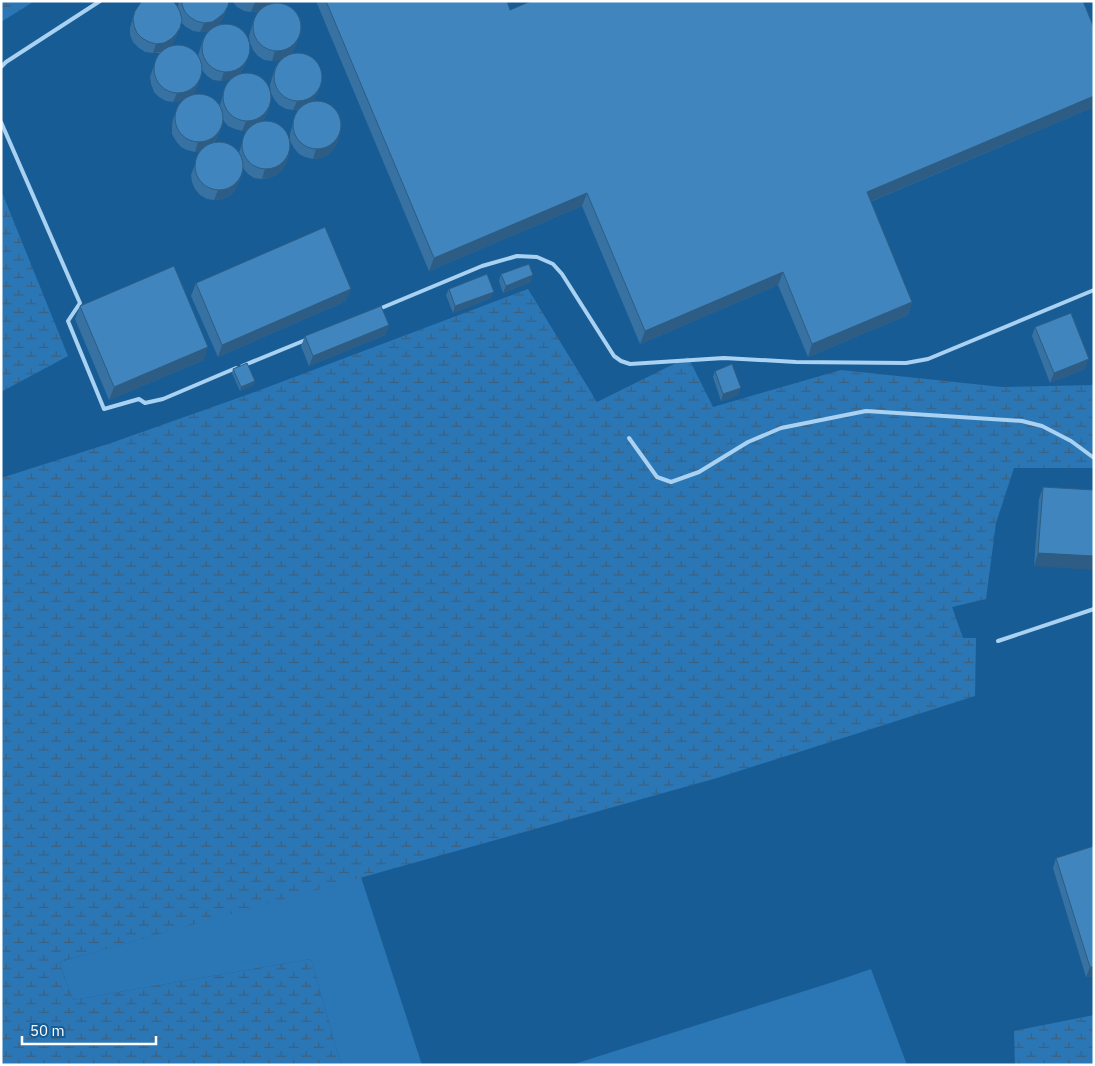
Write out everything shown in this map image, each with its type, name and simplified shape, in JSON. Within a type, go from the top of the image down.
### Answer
[{"type":"lane","points":[[1,67],[100,1]]},
{"type":"lane","points":[[1,122],[80,303],[68,321],[104,409],[138,399],[145,403],[163,399],[309,338]]},
{"type":"lane","points":[[372,312],[482,266],[517,256],[536,257],[553,264],[562,274],[614,356],[630,364],[724,358],[796,362],[906,363],[928,359],[1094,290]]},
{"type":"lane","points":[[629,438],[658,477],[671,482],[699,472],[748,442],[781,428],[866,411],[1022,421],[1042,426],[1071,440],[1094,458]]},
{"type":"lane","points":[[998,641],[1094,609]]},
{"type":"green space","points":[[1,1],[35,1],[1,22]]},
{"type":"green space","points":[[1,190],[68,356],[1,392]]},
{"type":"green space","points":[[528,289],[597,402],[688,357],[713,407],[841,370],[1002,387],[1094,385],[1094,468],[1014,468],[996,523],[986,599],[952,607],[963,638],[976,638],[975,696],[717,778],[59,962],[73,1000],[311,959],[341,1065],[1,1065],[1,478],[114,442],[252,393]]},
{"type":"green space","points":[[361,877],[422,1065],[341,1065],[311,959],[73,1000],[59,962]]},
{"type":"green space","points":[[871,969],[907,1065],[571,1065],[836,981]]},
{"type":"green space","points":[[1094,1015],[1094,1065],[1015,1065],[1014,1031]]},
{"type":"building","points":[[142,1],[173,1],[177,6],[182,20],[180,28],[171,39],[164,43],[156,44],[142,38],[137,33],[133,18],[135,11]]},
{"type":"building","points":[[182,1],[229,1],[224,13],[212,22],[204,23],[196,21],[185,12]]},
{"type":"building","points":[[326,1],[507,1],[510,10],[531,1],[1083,1],[1094,28],[1094,96],[867,192],[912,302],[812,344],[783,272],[645,331],[587,193],[434,258]]},
{"type":"building","points":[[277,3],[286,5],[294,10],[299,18],[301,27],[299,36],[294,44],[286,49],[277,51],[268,49],[260,44],[255,36],[253,27],[255,18],[260,10],[268,5]]},
{"type":"building","points":[[226,24],[235,26],[243,31],[248,39],[250,48],[248,57],[243,65],[235,70],[226,72],[217,70],[209,65],[204,57],[202,48],[204,39],[209,31],[217,26]]},
{"type":"building","points":[[178,45],[187,47],[195,52],[200,60],[202,69],[200,78],[195,86],[187,91],[178,93],[169,91],[161,86],[156,78],[154,69],[156,60],[161,52],[169,47]]},
{"type":"building","points":[[298,53],[307,55],[315,60],[320,68],[322,77],[320,86],[315,94],[307,99],[298,101],[289,99],[281,94],[276,86],[274,77],[276,68],[281,60],[289,55]]},
{"type":"building","points":[[247,73],[256,75],[264,80],[269,88],[271,97],[269,106],[264,114],[256,119],[247,121],[238,119],[230,114],[225,106],[223,97],[225,88],[230,80],[238,75]]},
{"type":"building","points":[[199,94],[208,96],[216,101],[221,109],[223,118],[221,127],[216,135],[208,140],[199,142],[190,140],[182,135],[177,127],[175,118],[177,109],[182,101],[190,96]]},
{"type":"building","points":[[317,101],[326,103],[334,108],[339,116],[341,125],[339,134],[334,142],[326,147],[317,149],[308,147],[300,142],[295,134],[293,125],[295,116],[300,108],[308,103]]},
{"type":"building","points":[[266,121],[275,123],[283,128],[288,136],[290,145],[288,154],[283,162],[275,167],[266,169],[257,167],[249,162],[244,154],[242,145],[244,136],[249,128],[257,123]]},
{"type":"building","points":[[219,142],[228,144],[236,149],[241,157],[243,166],[241,175],[236,183],[228,188],[219,190],[210,188],[202,183],[197,175],[195,166],[197,157],[202,149],[210,144]]},
{"type":"building","points":[[325,227],[351,289],[222,345],[196,283]]},
{"type":"building","points":[[529,264],[533,275],[506,286],[501,274]]},
{"type":"building","points":[[174,266],[208,347],[114,387],[80,306]]},
{"type":"building","points":[[487,274],[494,292],[455,306],[449,289]]},
{"type":"building","points":[[381,306],[389,325],[313,356],[305,336]]},
{"type":"building","points":[[1071,313],[1089,359],[1054,373],[1035,327]]},
{"type":"building","points":[[247,363],[255,381],[241,387],[233,369]]},
{"type":"building","points":[[732,364],[741,388],[723,394],[715,371]]},
{"type":"building","points":[[1043,487],[1094,490],[1094,556],[1038,553]]},
{"type":"building","points":[[1094,846],[1094,967],[1090,967],[1056,858]]}]
